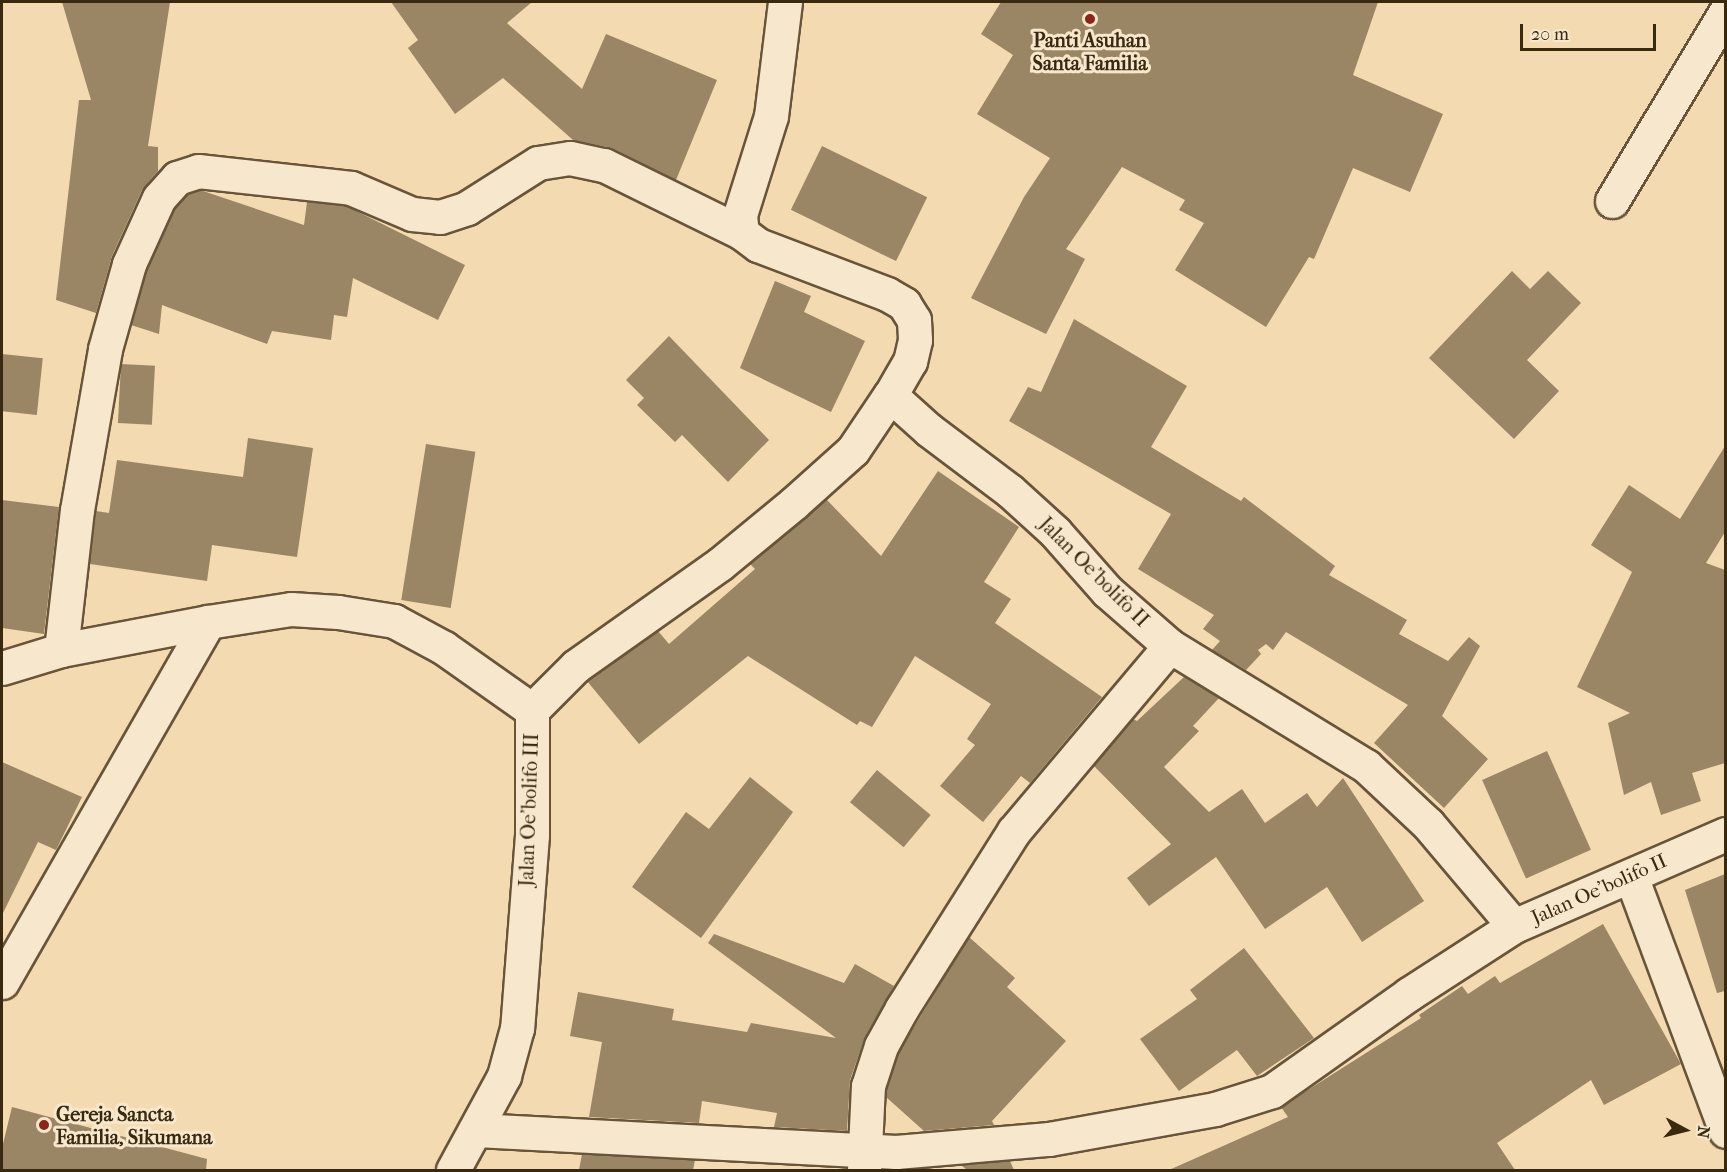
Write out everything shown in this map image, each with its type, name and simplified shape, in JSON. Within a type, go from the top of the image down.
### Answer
[{"type":"street","points":[[741,233],[742,205],[771,116],[785,2]]},
{"type":"street","points":[[1612,201],[1725,11]]},
{"type":"street","points":[[61,650],[77,510],[105,349],[129,264],[159,198],[177,178],[198,171],[340,186],[384,200],[412,214],[440,217],[467,208],[538,163],[570,158],[604,165],[741,233],[758,245],[887,294],[904,304],[914,320],[915,340],[910,361],[853,450],[794,503],[720,564],[576,666],[532,710]]},
{"type":"street","name":"Jalan Oe'bolifo II","points":[[890,394],[929,430],[1010,491],[1055,532],[1107,591],[1170,646],[1366,766],[1428,824],[1514,926],[1725,834]]},
{"type":"street","name":"Jalan Oe'bolifo III","points":[[2,669],[61,650],[291,609],[394,621],[444,648],[532,710],[532,835],[517,1028],[504,1076],[453,1170]]},
{"type":"street","points":[[2,982],[208,622]]},
{"type":"street","points":[[863,1161],[868,1086],[881,1046],[902,1008],[1014,831],[1170,646]]},
{"type":"street","points":[[1631,876],[1725,1131]]},
{"type":"street","points":[[476,1130],[863,1161],[1049,1139],[1215,1108],[1272,1091],[1408,994],[1514,926]]},
{"type":"building","points":[[62,2],[170,2],[148,146],[158,147],[158,171],[142,190],[112,256],[96,313],[56,300],[79,100],[91,100]]},
{"type":"building","points":[[391,2],[532,2],[507,23],[582,89],[606,34],[717,80],[676,180],[612,148],[573,140],[503,78],[455,114],[408,48],[418,40]]},
{"type":"building","points":[[1001,2],[1378,2],[1353,75],[1443,114],[1410,192],[1353,168],[1314,259],[1309,257],[1266,327],[1175,270],[1204,223],[1179,210],[1185,200],[1122,167],[1066,249],[1085,259],[1046,334],[971,298],[1024,197],[1050,158],[977,114],[1013,55],[981,34]]},
{"type":"building","points":[[822,146],[927,197],[896,261],[791,210]]},
{"type":"building","points":[[200,190],[304,225],[307,202],[346,206],[465,265],[438,320],[353,278],[347,317],[334,315],[331,340],[272,331],[267,344],[162,305],[159,334],[131,325],[147,270],[175,208],[188,194]]},
{"type":"building","points":[[1512,271],[1530,289],[1548,271],[1581,303],[1527,360],[1559,391],[1514,439],[1429,358]]},
{"type":"building","points":[[775,281],[811,296],[804,312],[865,341],[831,412],[740,368]]},
{"type":"building","points":[[1074,319],[1187,386],[1151,447],[1241,501],[1244,497],[1335,566],[1329,575],[1407,620],[1399,634],[1448,661],[1469,637],[1480,646],[1442,716],[1488,759],[1444,808],[1374,743],[1408,705],[1286,632],[1273,650],[1266,644],[1258,650],[1261,654],[1246,670],[1212,650],[1220,641],[1203,629],[1214,615],[1138,569],[1171,514],[1009,421],[1028,387],[1041,392]]},
{"type":"building","points":[[669,336],[769,440],[728,482],[682,435],[675,442],[637,405],[644,398],[626,380]]},
{"type":"building","points":[[2,354],[43,358],[37,415],[2,411]]},
{"type":"building","points":[[121,364],[155,366],[152,425],[118,423]]},
{"type":"building","points":[[248,438],[313,448],[297,557],[212,545],[207,581],[90,564],[96,511],[109,513],[117,460],[243,477]]},
{"type":"building","points":[[426,444],[475,452],[451,608],[401,600]]},
{"type":"building","points":[[1725,446],[1725,532],[1706,563],[1725,570],[1725,763],[1692,773],[1701,801],[1661,815],[1651,782],[1624,795],[1608,723],[1630,713],[1577,687],[1632,572],[1591,545],[1629,485],[1680,519]]},
{"type":"building","points":[[938,471],[1019,527],[984,582],[1011,599],[995,623],[1102,697],[1030,783],[1021,776],[983,822],[940,786],[975,745],[967,739],[991,704],[915,656],[872,727],[860,721],[857,725],[748,656],[639,744],[587,681],[658,631],[669,644],[755,569],[750,564],[826,499],[881,556]]},
{"type":"building","points":[[2,500],[59,507],[44,634],[2,628]]},
{"type":"building","points":[[1184,677],[1219,698],[1193,726],[1199,731],[1164,767],[1209,812],[1242,789],[1265,823],[1307,793],[1317,807],[1343,778],[1424,901],[1362,942],[1327,887],[1265,929],[1216,857],[1149,906],[1127,878],[1171,844],[1094,766],[1133,719],[1137,721]]},
{"type":"building","points":[[1547,751],[1591,850],[1526,879],[1482,780]]},
{"type":"building","points":[[2,762],[82,797],[56,850],[38,842],[2,915]]},
{"type":"building","points":[[877,770],[931,815],[904,847],[850,802]]},
{"type":"building","points":[[750,777],[793,812],[701,938],[632,887],[686,812],[709,829]]},
{"type":"building","points":[[1725,874],[1725,991],[1717,993],[1685,890]]},
{"type":"building","points":[[1603,924],[1681,1064],[1604,1105],[1591,1080],[1497,1143],[1515,1170],[1169,1170],[1288,1117],[1281,1107],[1421,1018],[1419,1015],[1462,986],[1468,994],[1495,976],[1500,983]]},
{"type":"building","points":[[714,934],[844,983],[855,964],[894,986],[865,1037],[850,1080],[847,1131],[774,1127],[777,1113],[702,1101],[699,1123],[589,1117],[602,1042],[570,1036],[578,992],[674,1009],[672,1020],[747,1032],[751,1023],[836,1038],[708,943]]},
{"type":"building","points":[[969,937],[1015,978],[1007,987],[1066,1041],[992,1121],[994,1125],[924,1131],[886,1097],[887,1089],[898,1053]]},
{"type":"building","points":[[1244,948],[1314,1038],[1257,1076],[1237,1050],[1179,1091],[1140,1039],[1197,999],[1190,990]]},
{"type":"building","name":"Gereja Sancta Familia, Sikumana","points":[[12,1107],[207,1159],[206,1170],[2,1170],[2,1148]]},
{"type":"building","points":[[582,1154],[695,1160],[693,1170],[579,1170]]},
{"type":"building","points":[[1010,1161],[1014,1170],[967,1170],[961,1165]]},
{"type":"place","name":"Panti Asuhan Santa Familia","points":[[1090,19]]},
{"type":"place","name":"Gereja Sancta Familia, Sikumana","points":[[44,1125]]}]
